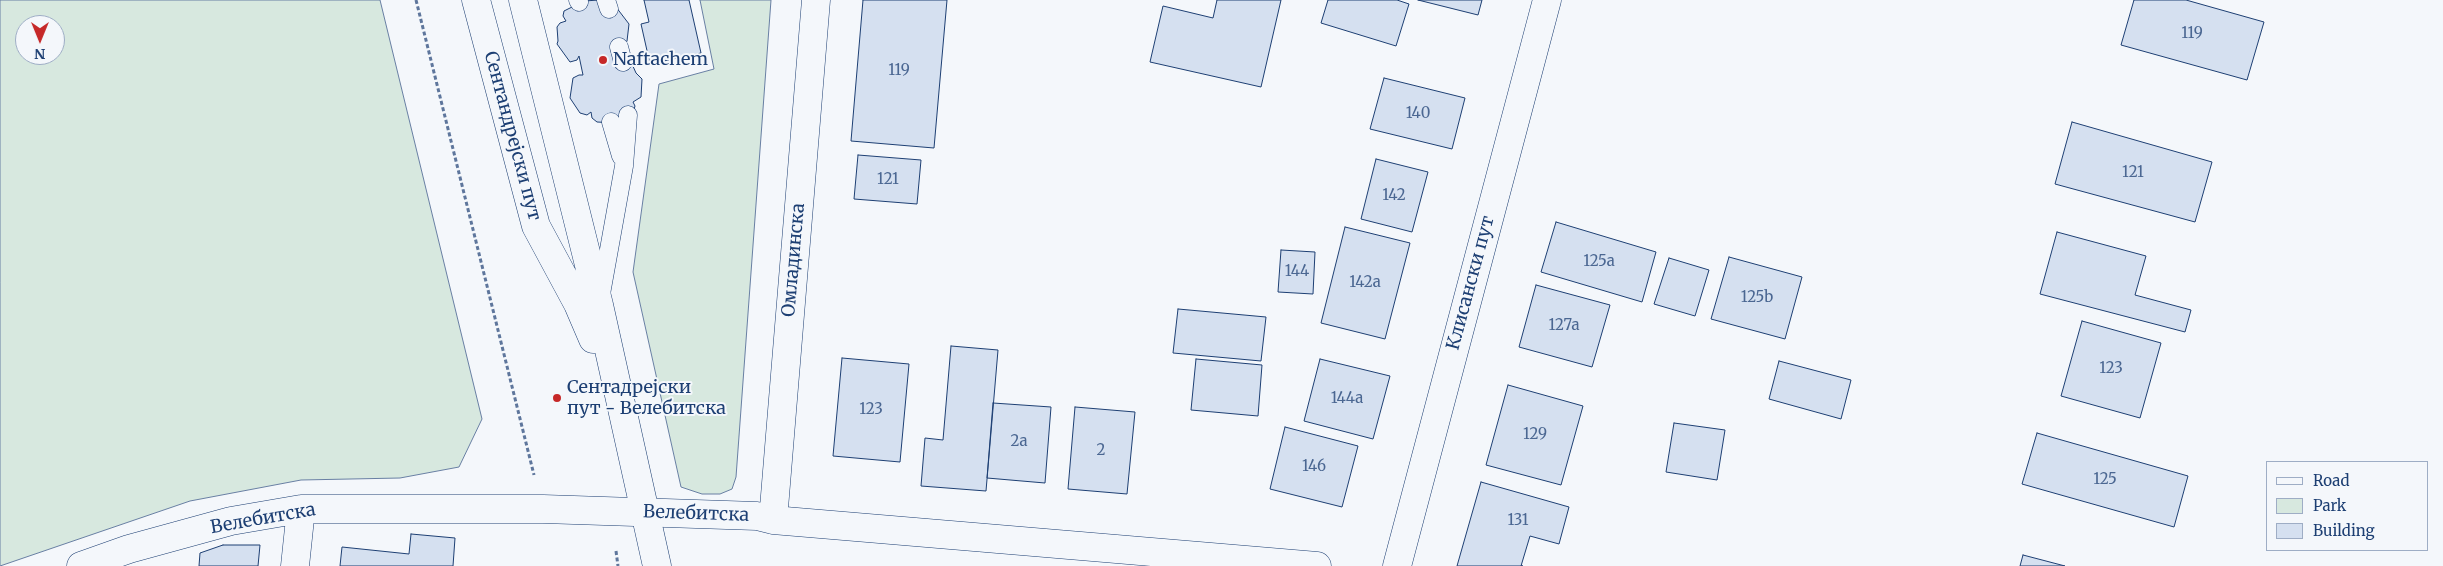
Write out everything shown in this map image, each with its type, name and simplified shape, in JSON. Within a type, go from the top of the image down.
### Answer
[{"type":"street","name":"Сентандрејски пут","points":[[476,0],[536,226],[578,304],[622,404]]},
{"type":"street","name":"Сентандрејски пут","points":[[523,0],[622,404],[657,566]]},
{"type":"street","name":"Омладинска","points":[[773,520],[816,0]]},
{"type":"street","name":"Клисански пут","points":[[1397,566],[1547,0]]},
{"type":"street","name":"Велебитска","points":[[81,566],[129,549],[231,521],[301,509],[543,509],[757,516],[773,520],[1317,566]]},
{"type":"street","points":[[295,566],[301,509]]},
{"type":"lane","points":[[598,304],[624,166],[628,115]]},
{"type":"lane","points":[[611,122],[624,166]]},
{"type":"path","points":[[416,0],[543,509]]},
{"type":"green space","points":[[0,0],[380,0],[482,419],[459,467],[400,478],[301,480],[190,501],[0,566]]},
{"type":"green space","points":[[700,0],[771,0],[736,477],[732,489],[720,494],[702,494],[681,487],[633,272],[659,84],[714,69]]},
{"type":"building","points":[[599,0],[616,7],[629,24],[627,41],[624,46],[636,73],[642,79],[641,97],[633,102],[635,106],[633,113],[617,123],[597,122],[592,118],[591,112],[587,115],[580,113],[570,98],[573,78],[583,75],[579,56],[577,60],[570,62],[557,44],[557,27],[560,23],[566,21],[563,16],[564,11],[584,1]]},
{"type":"building","points":[[644,0],[689,0],[701,53],[650,64],[641,24],[649,22]]},
{"type":"building","points":[[863,0],[947,0],[934,148],[851,141]]},
{"type":"building","points":[[1217,0],[1281,0],[1261,87],[1150,62],[1163,6],[1213,18]]},
{"type":"building","points":[[1328,0],[1397,0],[1409,4],[1396,46],[1321,23]]},
{"type":"building","points":[[1418,0],[1482,0],[1478,15]]},
{"type":"building","points":[[2134,0],[2186,0],[2264,22],[2247,80],[2121,45]]},
{"type":"building","points":[[1384,78],[1465,98],[1452,149],[1370,129]]},
{"type":"building","points":[[2072,122],[2212,162],[2195,222],[2055,184]]},
{"type":"building","points":[[858,155],[921,160],[917,204],[854,199]]},
{"type":"building","points":[[1376,159],[1428,172],[1412,232],[1361,219]]},
{"type":"building","points":[[1556,222],[1656,252],[1642,302],[1541,272]]},
{"type":"building","points":[[1345,227],[1410,243],[1385,339],[1321,323]]},
{"type":"building","points":[[2057,232],[2146,256],[2135,295],[2191,310],[2185,332],[2040,294]]},
{"type":"building","points":[[1281,250],[1315,252],[1313,294],[1278,292]]},
{"type":"building","points":[[1729,257],[1802,277],[1785,339],[1711,319]]},
{"type":"building","points":[[1669,258],[1709,270],[1695,316],[1654,304]]},
{"type":"building","points":[[1536,285],[1610,305],[1592,367],[1519,347]]},
{"type":"building","points":[[1178,309],[1266,317],[1261,361],[1173,353]]},
{"type":"building","points":[[2082,321],[2161,343],[2140,418],[2061,396]]},
{"type":"building","points":[[951,346],[998,350],[986,491],[921,486],[925,438],[943,440]]},
{"type":"building","points":[[842,358],[909,364],[900,462],[833,456]]},
{"type":"building","points":[[1196,359],[1262,365],[1258,416],[1191,410]]},
{"type":"building","points":[[1320,359],[1390,376],[1373,439],[1304,421]]},
{"type":"building","points":[[1779,361],[1851,380],[1841,419],[1769,399]]},
{"type":"building","points":[[1508,385],[1583,406],[1561,485],[1486,465]]},
{"type":"building","points":[[993,403],[1051,407],[1045,483],[987,478]]},
{"type":"building","points":[[1075,407],[1135,412],[1127,494],[1068,489]]},
{"type":"building","points":[[1674,423],[1725,430],[1717,480],[1666,472]]},
{"type":"building","points":[[1285,427],[1358,446],[1342,507],[1270,489]]},
{"type":"building","points":[[2037,433],[2188,476],[2174,527],[2022,484]]},
{"type":"building","points":[[1481,482],[1569,507],[1559,544],[1530,536],[1521,566],[1457,566]]},
{"type":"building","points":[[411,534],[455,538],[453,566],[340,566],[342,547],[409,554]]},
{"type":"building","points":[[223,545],[260,545],[258,566],[199,566],[200,553]]},
{"type":"building","points":[[2023,555],[2065,566],[2020,566]]},
{"type":"place","name":"Naftachem","points":[[603,60]]},
{"type":"place","name":"Сентадрејски пут - Велебитска","points":[[557,398]]}]
